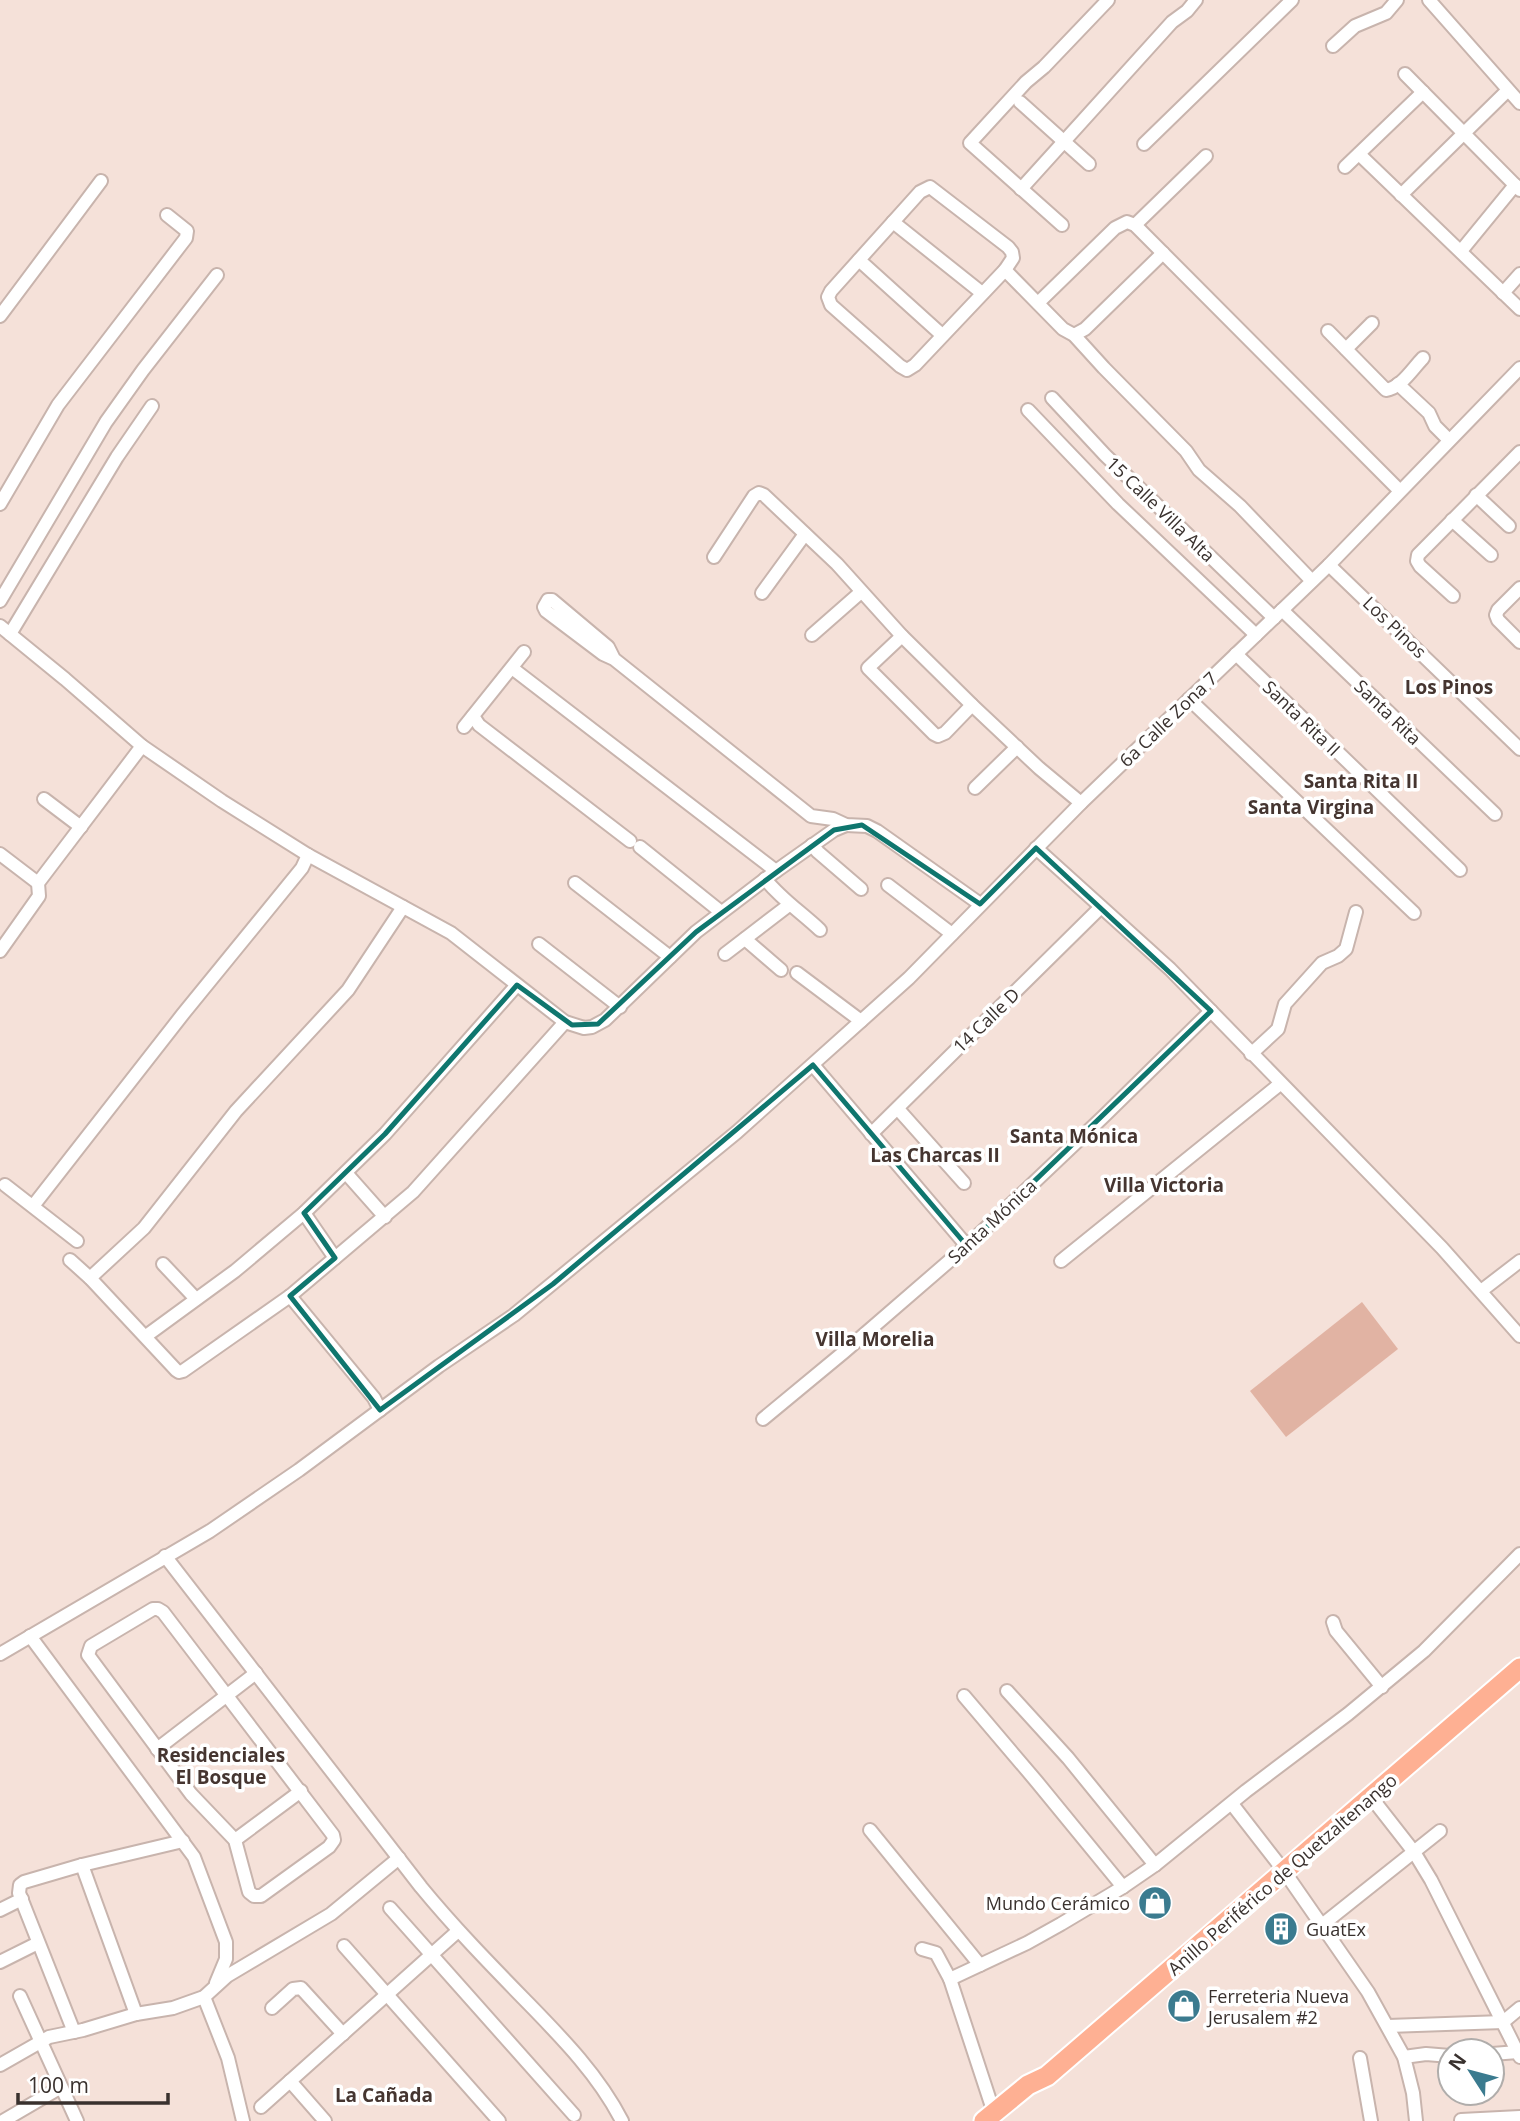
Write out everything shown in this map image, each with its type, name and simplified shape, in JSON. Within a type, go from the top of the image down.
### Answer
[{"type":"highway","name":"Anillo Periférico de Quetzaltenango","points":[[994,2118],[1028,2085],[1044,2079],[1520,1668]]},
{"type":"street","points":[[1062,225],[970,142],[1108,0]]},
{"type":"street","points":[[1021,189],[1172,22],[1196,0]]},
{"type":"street","points":[[1144,144],[1292,0]]},
{"type":"street","points":[[1333,46],[1355,26],[1386,13],[1397,0]]},
{"type":"street","points":[[1429,0],[1520,103]]},
{"type":"street","points":[[1405,74],[1517,188],[1461,251]]},
{"type":"street","points":[[1402,195],[1507,91]]},
{"type":"street","points":[[1345,167],[1423,92]]},
{"type":"street","points":[[1020,102],[1089,164]]},
{"type":"street","points":[[1359,154],[1520,309]]},
{"type":"street","points":[[1135,225],[1206,156]]},
{"type":"street","points":[[0,316],[102,181]]},
{"type":"street","points":[[932,188],[1010,250],[1013,258],[1005,270],[913,368],[907,370],[828,301],[829,293],[859,261],[923,189],[932,188]]},
{"type":"street","points":[[0,504],[58,405],[186,238],[187,231],[167,215]]},
{"type":"street","points":[[893,222],[982,293]]},
{"type":"street","points":[[1038,303],[1118,225],[1127,222],[1135,225],[1399,490]]},
{"type":"street","points":[[1074,335],[1085,329],[1163,253]]},
{"type":"street","points":[[859,261],[942,335]]},
{"type":"street","points":[[1005,270],[1063,329],[1074,335],[1186,452],[1199,470],[1240,506],[1312,581]]},
{"type":"street","points":[[1503,293],[1520,274]]},
{"type":"street","points":[[0,601],[106,422],[216,275]]},
{"type":"street","points":[[1346,349],[1372,323]]},
{"type":"street","points":[[1328,331],[1384,389],[1390,390],[1398,384],[1423,358]]},
{"type":"street","name":"6a Calle Zona 7","points":[[0,1654],[210,1531],[254,1502],[533,1300],[737,1132],[909,978],[1081,803],[1329,565],[1520,368]]},
{"type":"street","points":[[1398,384],[1429,413],[1435,426],[1449,440]]},
{"type":"street","name":"15 Calle Villa Alta","points":[[1052,398],[1115,464],[1278,614]]},
{"type":"street","points":[[152,406],[3,631],[142,746],[308,855],[451,933],[565,1022],[578,1027],[592,1027],[605,1020],[696,932],[776,870],[834,830],[846,825]]},
{"type":"street","points":[[1028,410],[1118,504],[1256,635]]},
{"type":"street","points":[[1453,596],[1420,566],[1417,559],[1420,552],[1520,452]]},
{"type":"street","points":[[714,557],[754,496],[759,493],[772,501],[972,705],[1081,803]]},
{"type":"street","points":[[1476,495],[1509,526]]},
{"type":"street","points":[[1452,520],[1491,555]]},
{"type":"street","points":[[762,593],[805,534]]},
{"type":"street","name":"Los Pinos","points":[[1329,565],[1520,749]]},
{"type":"street","points":[[1520,588],[1496,615],[1520,642]]},
{"type":"street","points":[[812,635],[861,592]]},
{"type":"street","points":[[614,659],[608,647],[552,600],[545,602],[546,611],[603,654],[614,659],[811,816],[833,819],[846,825],[867,826],[877,831],[980,904]]},
{"type":"street","name":"Santa Rita","points":[[1278,614],[1495,814]]},
{"type":"street","points":[[902,636],[868,668],[934,734],[938,736],[945,733],[972,705]]},
{"type":"street","points":[[464,727],[524,652]]},
{"type":"street","name":"Santa Rita II","points":[[1236,654],[1460,870]]},
{"type":"street","points":[[512,668],[776,870]]},
{"type":"street","points":[[1189,699],[1413,914]]},
{"type":"street","points":[[473,716],[479,725],[721,912]]},
{"type":"street","points":[[0,951],[38,896],[38,883],[142,746]]},
{"type":"street","points":[[975,788],[1017,747]]},
{"type":"street","points":[[44,799],[81,827]]},
{"type":"street","points":[[812,845],[861,889]]},
{"type":"street","points":[[1036,848],[1170,969],[1405,1209],[1520,1336]]},
{"type":"street","points":[[0,854],[38,883]]},
{"type":"street","points":[[33,1206],[183,1014],[302,868],[308,855]]},
{"type":"street","points":[[765,879],[782,899],[798,909],[820,930]]},
{"type":"street","points":[[575,883],[670,957]]},
{"type":"street","points":[[888,885],[952,934]]},
{"type":"street","points":[[725,954],[789,905]]},
{"type":"street","points":[[90,1278],[144,1228],[236,1111],[348,990],[402,907]]},
{"type":"street","name":"14 Calle D","points":[[871,1134],[1101,907]]},
{"type":"street","points":[[1251,1054],[1278,1029],[1287,1002],[1322,962],[1338,956],[1346,949],[1356,912]]},
{"type":"street","points":[[745,939],[781,970]]},
{"type":"street","points":[[539,944],[620,1007]]},
{"type":"street","points":[[797,972],[861,1021]]},
{"type":"street","points":[[146,1336],[252,1257],[304,1213],[422,1093],[517,985]]},
{"type":"street","name":"Santa Mónica","points":[[763,1419],[967,1246],[1211,1011]]},
{"type":"street","points":[[70,1260],[176,1370],[183,1371],[290,1296],[385,1217],[430,1173],[565,1022]]},
{"type":"street","points":[[813,1065],[967,1246]]},
{"type":"street","points":[[1061,1261],[1280,1084]]},
{"type":"street","points":[[898,1109],[964,1184]]},
{"type":"street","points":[[346,1173],[385,1217]]},
{"type":"street","points":[[5,1185],[77,1241]]},
{"type":"street","points":[[304,1213],[335,1258]]},
{"type":"street","points":[[1481,1291],[1520,1261]]},
{"type":"street","points":[[163,1264],[196,1298]]},
{"type":"street","points":[[290,1296],[374,1398],[380,1410]]},
{"type":"street","points":[[950,1979],[1027,1943],[1154,1865],[1382,1687],[1444,1632],[1520,1554]]},
{"type":"street","points":[[166,1556],[399,1858],[458,1931],[577,2056],[606,2093],[622,2121]]},
{"type":"street","points":[[153,1609],[158,1609],[227,1695],[331,1830],[334,1840],[329,1847],[261,1896],[254,1896],[249,1892],[235,1840],[191,1794],[88,1655],[92,1646],[153,1609]]},
{"type":"street","points":[[1333,1622],[1336,1630],[1382,1687]]},
{"type":"street","points":[[30,1636],[194,1857],[226,1942],[226,1959],[209,1992],[243,2121]]},
{"type":"street","points":[[157,1749],[256,1673]]},
{"type":"street","points":[[1007,1691],[1068,1758],[1154,1865]]},
{"type":"street","points":[[964,1696],[1122,1887]]},
{"type":"street","points":[[235,1840],[300,1791]]},
{"type":"street","points":[[1371,1797],[1414,1852],[1431,1880],[1519,2054]]},
{"type":"street","points":[[1232,1804],[1322,1925],[1388,2026],[1404,2057],[1413,2093],[1416,2121]]},
{"type":"street","points":[[870,1830],[980,1965]]},
{"type":"street","points":[[1322,1925],[1440,1831]]},
{"type":"street","points":[[74,2032],[19,1888],[24,1882],[82,1865],[183,1841]]},
{"type":"street","points":[[0,2064],[49,2037],[136,2014],[173,2008],[209,1992],[227,1976],[331,1914],[399,1858]]},
{"type":"street","points":[[82,1865],[136,2014]]},
{"type":"street","points":[[0,1910],[22,1899]]},
{"type":"street","points":[[390,1909],[574,2115]]},
{"type":"street","points":[[261,2107],[458,1931]]},
{"type":"street","points":[[0,1962],[38,1943]]},
{"type":"street","points":[[344,1946],[490,2118]]},
{"type":"street","points":[[922,1949],[936,1953],[950,1979],[994,2118]]},
{"type":"street","points":[[272,2008],[293,1989],[301,1988],[343,2034]]},
{"type":"street","points":[[20,1996],[77,2121]]},
{"type":"street","points":[[1388,2026],[1503,2022],[1520,2008]]},
{"type":"street","points":[[1404,2057],[1436,2055]]},
{"type":"street","points":[[1360,2058],[1371,2121]]},
{"type":"street","points":[[290,2081],[325,2121]]},
{"type":"street","points":[[4,2121],[61,2087]]},
{"type":"street","points":[[1461,2120],[1520,2117]]},
{"type":"highlighted area","points":[[862,825],[980,904],[1036,848],[1211,1011],[967,1246],[813,1065],[553,1284],[380,1410],[290,1296],[335,1258],[304,1213],[385,1134],[517,985],[572,1025],[598,1024],[696,932],[834,830]]},
{"type":"shaded area","points":[[1362,1302],[1398,1349],[1286,1437],[1250,1391]]},
{"type":"place","name":"Mundo Cerámico","points":[[1155,1903]]},
{"type":"place","name":"GuatEx","points":[[1281,1929]]},
{"type":"place","name":"Ferreteria Nueva Jerusalem #2","points":[[1184,2006]]},
{"type":"district","name":"Los Pinos","points":[[1449,687]]},
{"type":"district","name":"Santa Rita II","points":[[1361,781]]},
{"type":"district","name":"Santa Virgina","points":[[1311,807]]},
{"type":"district","name":"Santa Mónica","points":[[1074,1136]]},
{"type":"district","name":"Las Charcas II","points":[[935,1155]]},
{"type":"district","name":"Villa Victoria","points":[[1164,1185]]},
{"type":"district","name":"Villa Morelia","points":[[875,1339]]},
{"type":"district","name":"Residenciales El Bosque","points":[[221,1766]]},
{"type":"district","name":"La Cañada","points":[[384,2095]]}]
